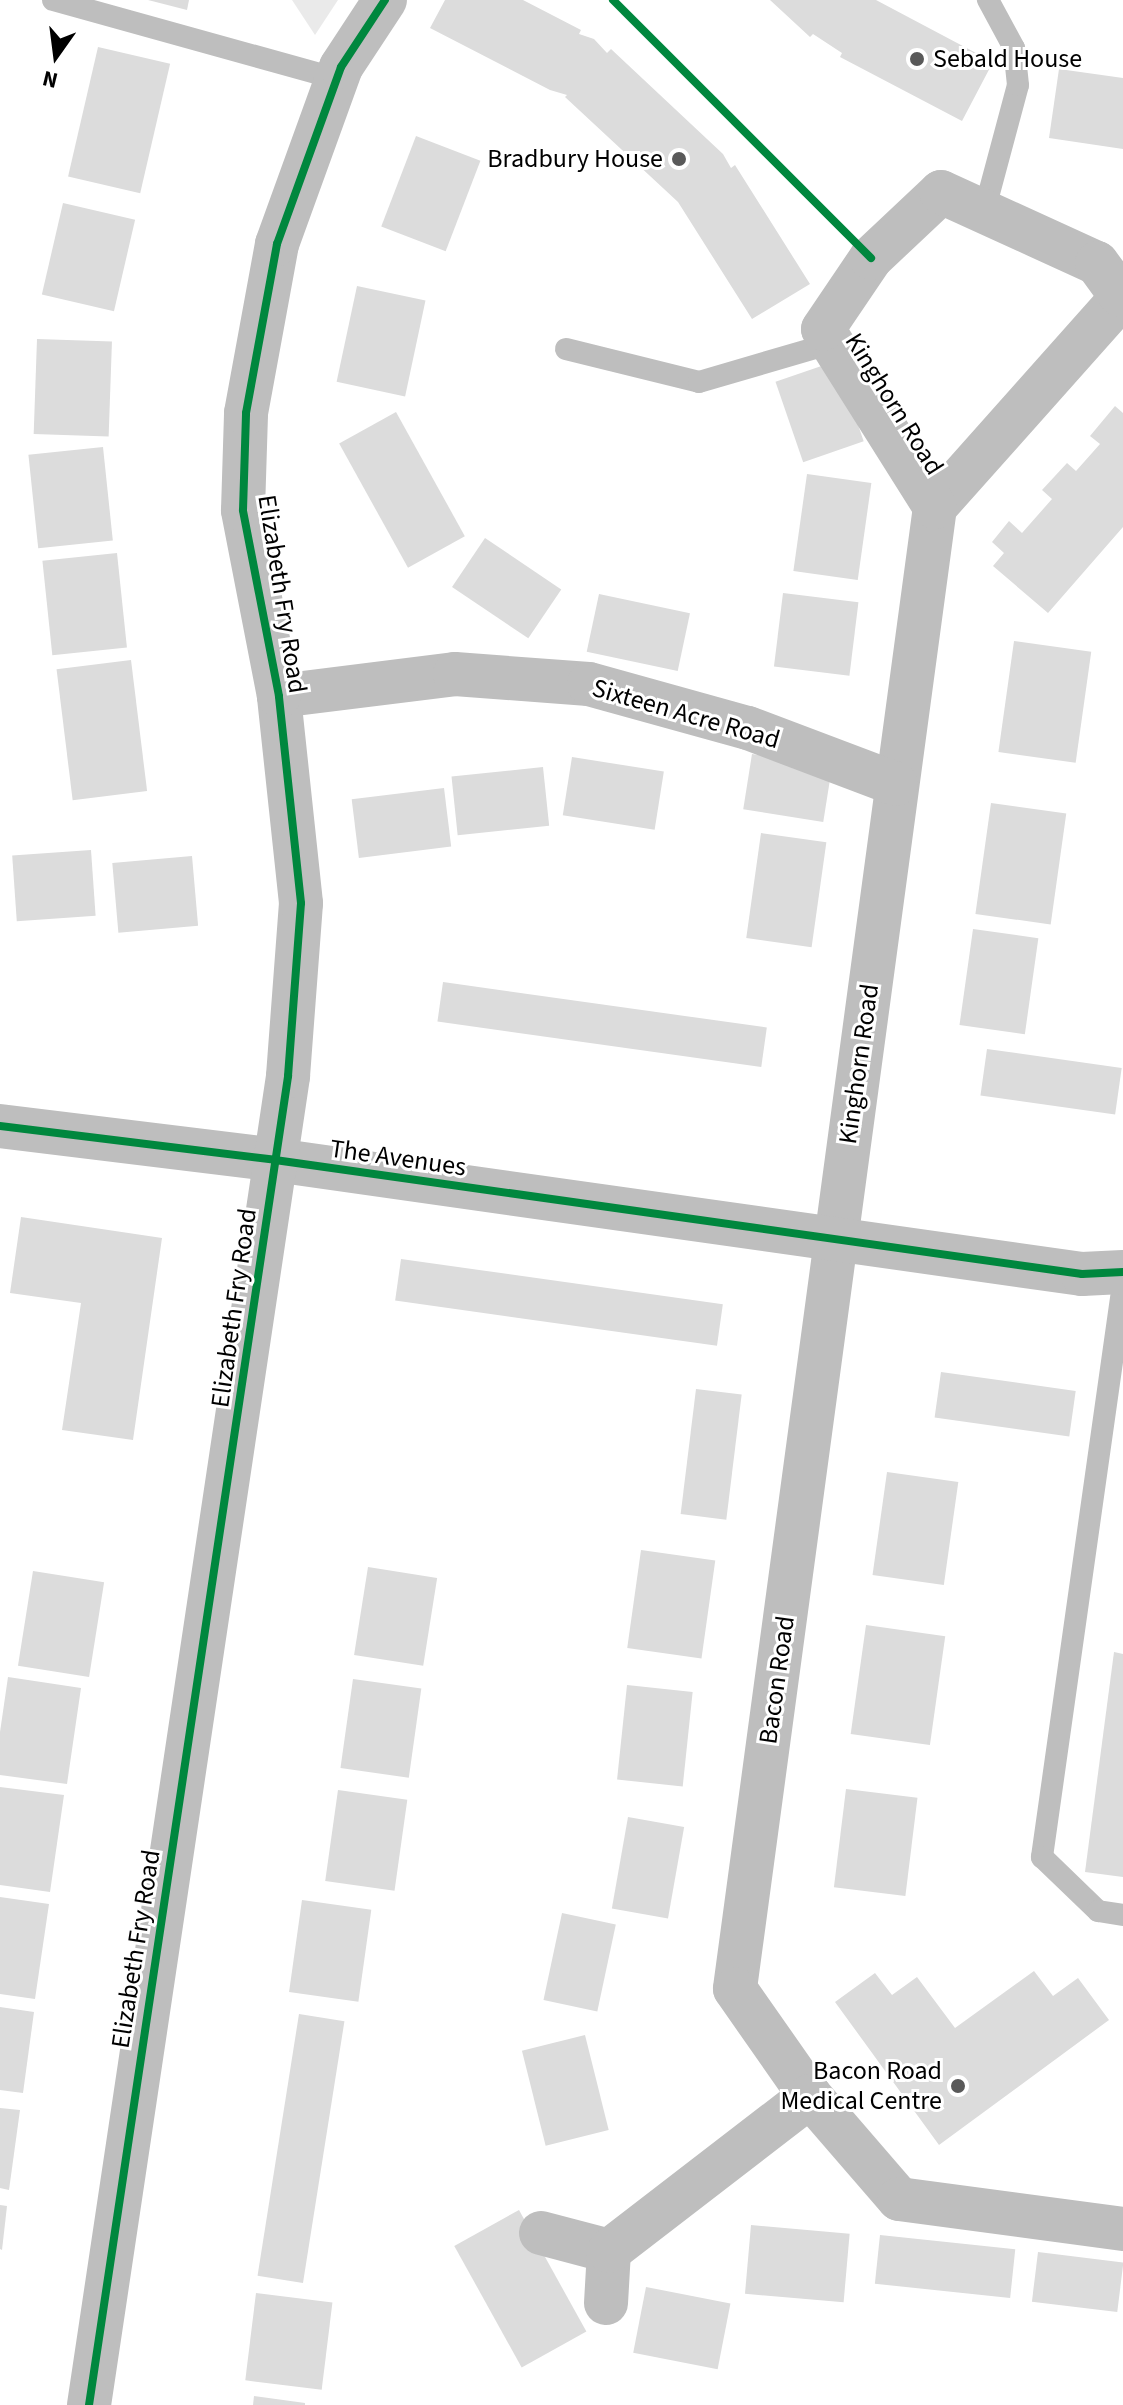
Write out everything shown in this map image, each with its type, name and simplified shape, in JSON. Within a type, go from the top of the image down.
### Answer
[{"type":"street","name":"Elizabeth Fry Road","points":[[89,2405],[111,2242],[265,1246],[288,1076],[301,903],[279,696],[243,510],[246,413],[277,244],[337,79],[385,0]]},
{"type":"street","name":"Kinghorn Road","points":[[835,1241],[935,507],[1121,296],[1097,263],[941,192],[871,258],[823,329],[935,507]]},
{"type":"street","name":"Sixteen Acre Road","points":[[279,696],[455,674],[589,684],[748,728],[896,784]]},
{"type":"street","name":"The Avenues","points":[[0,1126],[275,1160],[1082,1274],[1123,1272]]},
{"type":"street","name":"Bacon Road","points":[[835,1241],[735,1989],[810,2096],[899,2199],[1123,2229]]},
{"type":"street","points":[[606,2303],[609,2251],[810,2096]]},
{"type":"street","points":[[541,2233],[609,2251]]},
{"type":"lane","points":[[53,0],[337,79]]},
{"type":"lane","points":[[984,212],[1018,85],[1014,48],[988,0]]},
{"type":"lane","points":[[566,349],[699,382],[832,343]]},
{"type":"lane","points":[[1123,1284],[1042,1857],[1098,1911],[1123,1915]]},
{"type":"shaded area","points":[[292,0],[338,0],[315,35]]},
{"type":"building","points":[[148,0],[189,0],[187,10]]},
{"type":"building","name":"Bradbury House","points":[[445,0],[523,0],[581,30],[579,34],[594,39],[607,53],[611,49],[723,154],[731,168],[735,165],[810,284],[752,319],[678,202],[565,97],[567,95],[550,90],[430,28]]},
{"type":"building","name":"Sebald House","points":[[770,0],[876,0],[993,62],[962,121],[840,57],[842,53],[813,34],[810,37]]},
{"type":"building","points":[[98,47],[170,64],[140,193],[68,177]]},
{"type":"building","points":[[1059,69],[1123,78],[1123,149],[1049,138]]},
{"type":"building","points":[[416,136],[480,161],[446,251],[381,227]]},
{"type":"building","points":[[63,203],[135,220],[114,311],[42,295]]},
{"type":"building","points":[[357,286],[425,301],[405,396],[337,382]]},
{"type":"building","points":[[37,339],[112,342],[109,437],[34,434]]},
{"type":"building","points":[[836,361],[864,441],[803,462],[775,382]]},
{"type":"building","points":[[1115,406],[1123,413],[1123,527],[1048,613],[993,566],[1004,553],[992,542],[1009,521],[1022,533],[1052,499],[1042,490],[1067,463],[1076,471],[1100,444],[1090,436]]},
{"type":"building","points":[[396,412],[465,536],[408,568],[339,444]]},
{"type":"building","points":[[103,447],[113,540],[38,548],[28,455]]},
{"type":"building","points":[[807,474],[871,483],[858,580],[793,571]]},
{"type":"building","points":[[485,538],[561,589],[528,638],[452,587]]},
{"type":"building","points":[[117,553],[127,647],[52,655],[42,561]]},
{"type":"building","points":[[783,593],[858,602],[849,676],[774,666]]},
{"type":"building","points":[[599,594],[690,613],[678,671],[587,652]]},
{"type":"building","points":[[1014,641],[1091,652],[1076,763],[998,752]]},
{"type":"building","points":[[131,660],[147,791],[73,800],[57,669]]},
{"type":"building","points":[[752,754],[832,767],[823,822],[743,809]]},
{"type":"building","points":[[572,757],[664,772],[655,830],[563,815]]},
{"type":"building","points":[[543,767],[549,826],[458,835],[452,777]]},
{"type":"building","points":[[444,788],[451,847],[359,858],[352,799]]},
{"type":"building","points":[[991,803],[1066,814],[1051,924],[975,914]]},
{"type":"building","points":[[761,833],[826,842],[812,947],[746,938]]},
{"type":"building","points":[[91,850],[96,916],[17,921],[12,856]]},
{"type":"building","points":[[192,856],[198,926],[118,933],[112,863]]},
{"type":"building","points":[[973,929],[1038,938],[1025,1034],[960,1025]]},
{"type":"building","points":[[443,982],[767,1028],[761,1067],[437,1022]]},
{"type":"building","points":[[987,1049],[1122,1068],[1115,1114],[980,1096]]},
{"type":"building","points":[[21,1217],[162,1238],[133,1440],[62,1430],[81,1303],[10,1293]]},
{"type":"building","points":[[401,1259],[723,1304],[717,1346],[395,1301]]},
{"type":"building","points":[[941,1372],[1076,1391],[1069,1436],[935,1418]]},
{"type":"building","points":[[696,1389],[742,1395],[726,1520],[681,1514]]},
{"type":"building","points":[[887,1472],[958,1482],[944,1585],[873,1575]]},
{"type":"building","points":[[641,1550],[715,1560],[701,1658],[627,1648]]},
{"type":"building","points":[[368,1567],[437,1578],[423,1666],[354,1655]]},
{"type":"building","points":[[33,1571],[104,1582],[89,1677],[18,1666]]},
{"type":"building","points":[[866,1625],[945,1636],[930,1745],[851,1734]]},
{"type":"building","points":[[1114,1652],[1123,1654],[1123,1877],[1085,1872]]},
{"type":"building","points":[[8,1677],[81,1688],[67,1784],[0,1775],[0,1732]]},
{"type":"building","points":[[353,1679],[421,1689],[409,1778],[340,1768]]},
{"type":"building","points":[[627,1685],[693,1692],[683,1786],[617,1779]]},
{"type":"building","points":[[0,1787],[64,1795],[50,1892],[0,1885]]},
{"type":"building","points":[[846,1789],[917,1798],[905,1896],[834,1887]]},
{"type":"building","points":[[338,1790],[407,1800],[395,1891],[325,1881]]},
{"type":"building","points":[[628,1817],[684,1827],[668,1918],[612,1909]]},
{"type":"building","points":[[0,1897],[49,1904],[35,1999],[0,1994]]},
{"type":"building","points":[[302,1900],[371,1910],[358,2002],[289,1992]]},
{"type":"building","points":[[562,1913],[616,1924],[597,2011],[543,2000]]},
{"type":"building","name":"Bacon Road Medical Centre","points":[[1034,1971],[1053,1996],[1078,1978],[1109,2020],[939,2145],[835,2002],[875,1973],[892,1995],[917,1977],[955,2028]]},
{"type":"building","points":[[0,2007],[34,2012],[23,2093],[0,2090]]},
{"type":"building","points":[[299,2014],[344,2021],[303,2283],[258,2276]]},
{"type":"building","points":[[585,2035],[609,2130],[546,2146],[522,2051]]},
{"type":"building","points":[[0,2108],[20,2110],[9,2190],[0,2188]]},
{"type":"building","points":[[0,2205],[7,2206],[2,2250],[0,2249]]},
{"type":"building","points":[[519,2210],[586,2332],[522,2367],[454,2246]]},
{"type":"building","points":[[751,2225],[850,2234],[844,2302],[745,2294]]},
{"type":"building","points":[[880,2235],[1015,2249],[1010,2298],[875,2284]]},
{"type":"building","points":[[1038,2252],[1123,2262],[1117,2312],[1032,2302]]},
{"type":"building","points":[[646,2287],[730,2303],[718,2369],[633,2353]]},
{"type":"building","points":[[256,2293],[332,2302],[322,2390],[245,2380]]},
{"type":"building","points":[[254,2396],[305,2403],[305,2405],[253,2405]]},
{"type":"cycle path","points":[[89,2405],[288,1076],[301,903],[279,696],[243,510],[246,413],[277,244],[341,67],[385,0]]},
{"type":"cycle path","points":[[613,0],[871,258]]},
{"type":"cycle path","points":[[0,1126],[275,1160],[1082,1274],[1123,1272]]},
{"type":"place","name":"Sebald House","points":[[917,59]]},
{"type":"place","name":"Bradbury House","points":[[679,159]]},
{"type":"place","name":"Bacon Road Medical Centre","points":[[958,2086]]}]
